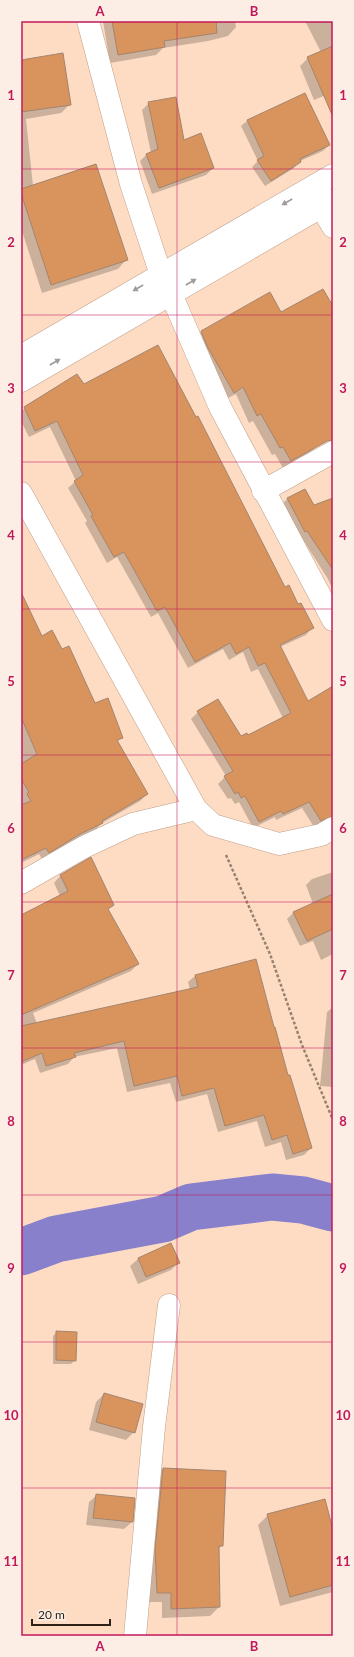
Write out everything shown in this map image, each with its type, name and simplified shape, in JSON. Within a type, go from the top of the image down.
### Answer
[{"type":"street","points":[[88,21],[131,184],[166,284],[220,406],[263,491],[333,620]]},
{"type":"street","points":[[21,381],[310,188],[333,175]]},
{"type":"street","points":[[310,188],[327,204],[333,227]]},
{"type":"street","points":[[21,356],[327,204]]},
{"type":"street","points":[[263,491],[333,452]]},
{"type":"street","points":[[21,493],[196,809],[213,825],[279,844],[320,835],[333,828]]},
{"type":"street","points":[[21,883],[84,847],[133,824],[196,809]]},
{"type":"street","points":[[135,1636],[153,1434],[169,1305]]},
{"type":"path","points":[[213,825],[270,954],[302,1045],[333,1120]]},
{"type":"building","points":[[112,21],[216,21],[217,33],[164,41],[165,47],[118,55]]},
{"type":"building","points":[[333,46],[333,117],[307,57]]},
{"type":"building","points":[[63,53],[71,105],[21,112],[21,60]]},
{"type":"building","points":[[305,93],[330,145],[300,159],[301,162],[271,181],[257,160],[264,156],[247,120]]},
{"type":"building","points":[[176,97],[184,140],[201,133],[214,168],[159,188],[146,154],[158,149],[148,102]]},
{"type":"building","points":[[96,164],[128,260],[51,285],[21,189]]},
{"type":"building","points":[[323,289],[333,306],[333,440],[327,441],[291,461],[283,447],[280,448],[261,414],[257,416],[243,387],[234,393],[207,346],[201,331],[270,292],[281,312]]},
{"type":"building","points":[[158,345],[196,417],[198,416],[285,587],[289,585],[298,604],[301,603],[314,628],[280,645],[308,701],[333,686],[333,816],[321,821],[309,802],[283,814],[281,811],[259,822],[245,796],[241,798],[238,792],[235,794],[224,776],[233,771],[197,711],[218,699],[241,736],[247,733],[248,735],[291,713],[265,663],[258,666],[249,647],[236,654],[230,643],[195,662],[165,607],[157,611],[124,552],[114,557],[91,516],[93,515],[74,481],[83,475],[57,421],[35,431],[24,407],[77,374],[84,384]]},
{"type":"building","points":[[305,489],[314,505],[333,498],[333,570],[307,531],[305,532],[287,498]]},
{"type":"building","points":[[21,592],[42,636],[52,630],[62,649],[69,646],[95,703],[108,698],[123,738],[117,740],[148,794],[102,821],[103,823],[80,834],[49,853],[46,848],[21,860],[21,805],[31,801],[27,794],[29,792],[21,779],[21,764],[37,754],[21,717]]},
{"type":"building","points":[[91,857],[114,905],[108,909],[139,964],[21,1015],[21,915],[68,891],[60,875]]},
{"type":"building","points":[[333,894],[333,929],[307,941],[293,912]]},
{"type":"building","points":[[256,959],[288,1075],[290,1075],[312,1148],[293,1154],[287,1135],[272,1140],[264,1115],[225,1126],[214,1088],[182,1096],[177,1076],[134,1086],[124,1041],[74,1053],[76,1057],[46,1066],[42,1053],[21,1062],[21,1026],[198,987],[195,975]]},
{"type":"building","points":[[171,1243],[180,1263],[146,1277],[138,1258]]},
{"type":"building","points":[[56,1331],[77,1332],[76,1361],[56,1360]]},
{"type":"building","points":[[104,1393],[143,1404],[135,1433],[96,1422]]},
{"type":"building","points":[[163,1468],[226,1471],[223,1546],[219,1546],[220,1607],[171,1609],[171,1593],[157,1593],[155,1549]]},
{"type":"building","points":[[96,1494],[135,1498],[133,1522],[93,1518]]},
{"type":"building","points":[[325,1499],[333,1530],[333,1585],[290,1597],[267,1514]]},
{"type":"waterway","points":[[21,1252],[56,1239],[163,1219],[191,1207],[272,1197],[303,1200],[333,1208]]}]
